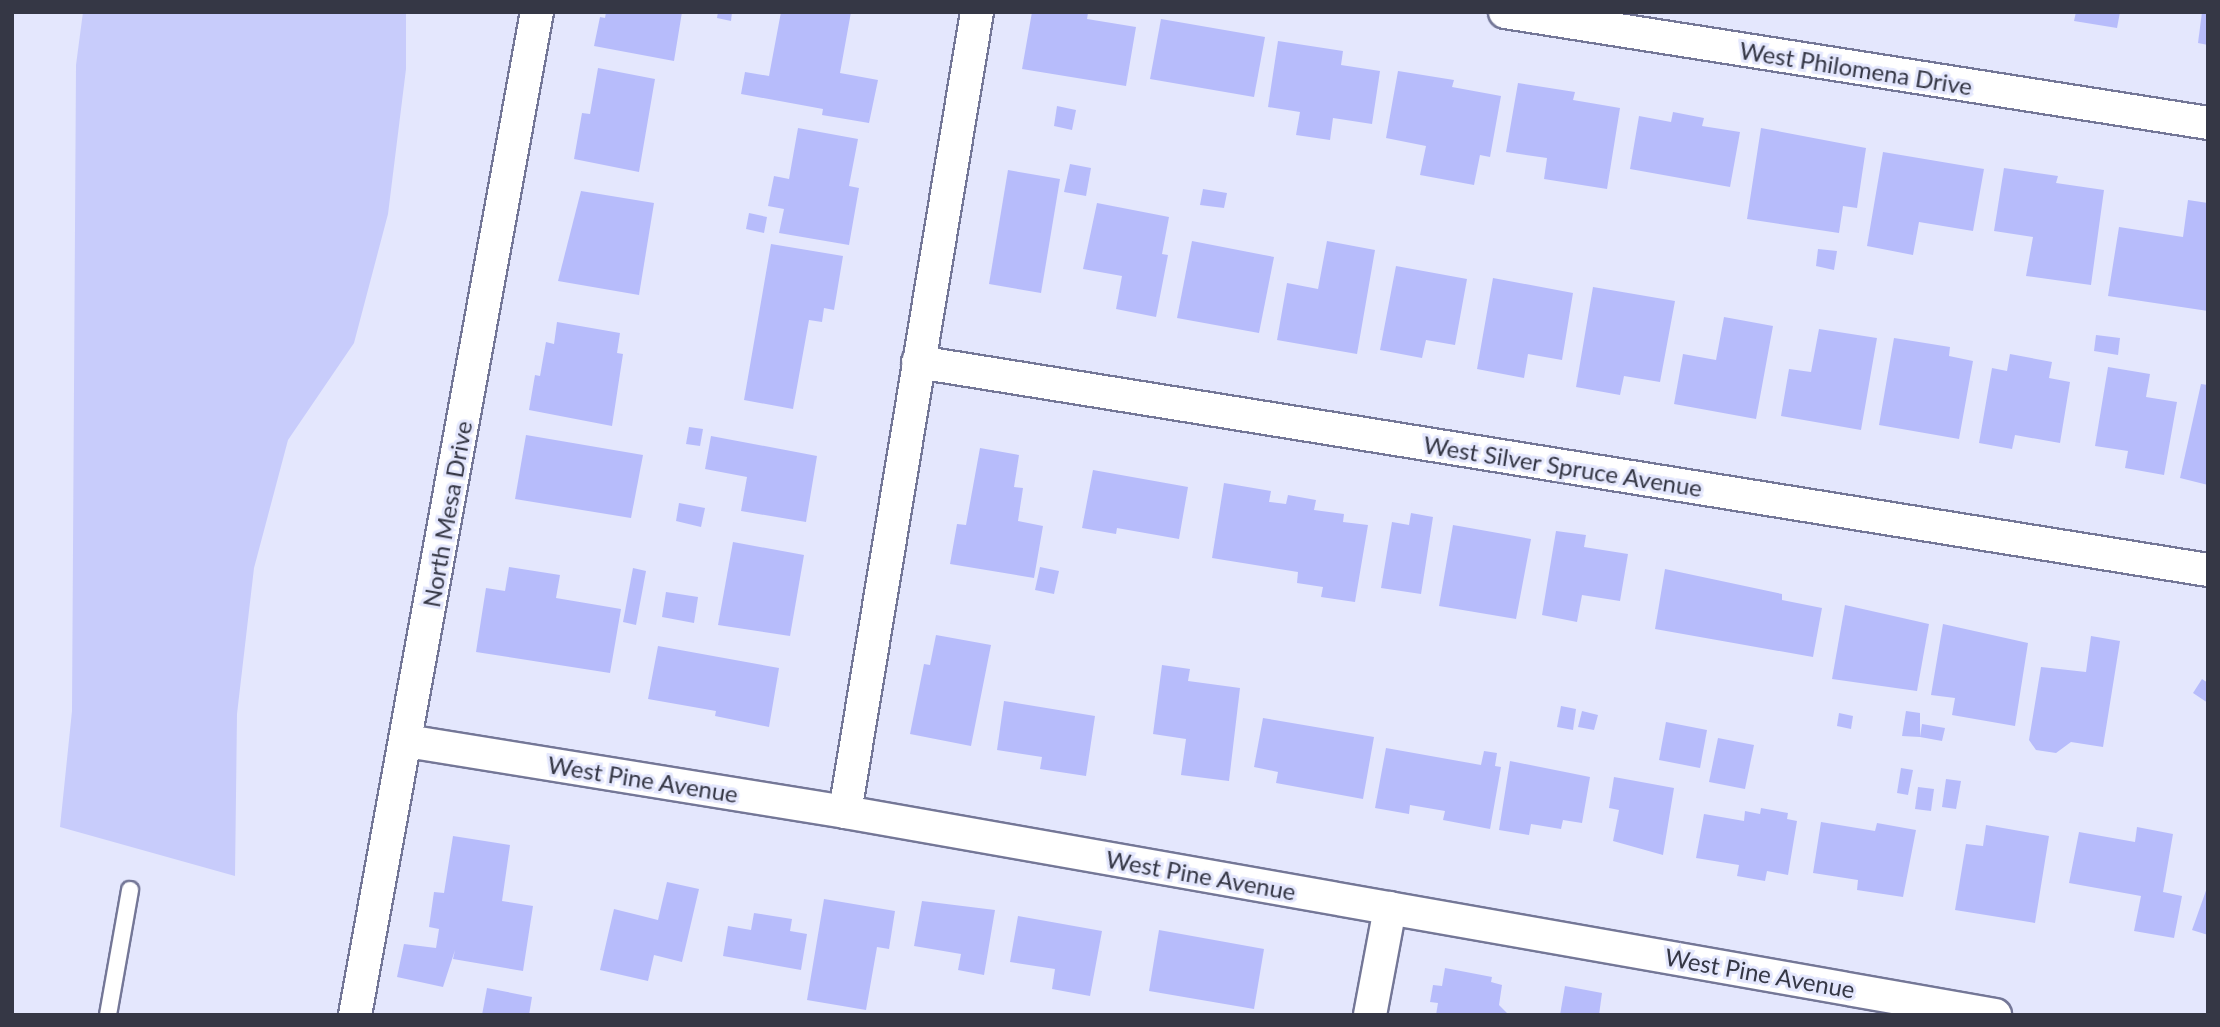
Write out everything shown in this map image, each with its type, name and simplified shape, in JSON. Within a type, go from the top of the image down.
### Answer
[{"type":"street","name":"North Mesa Drive","points":[[355,1015],[407,741],[537,12]]},
{"type":"street","points":[[845,812],[978,12]]},
{"type":"street","name":"West Philomena Drive","points":[[1505,12],[2208,124]]},
{"type":"street","name":"West Silver Spruce Avenue","points":[[918,362],[2208,570]]},
{"type":"street","name":"West Pine Avenue","points":[[407,741],[845,812],[1995,1015]]},
{"type":"street","points":[[1370,1015],[1390,908]]},
{"type":"lane","points":[[108,1015],[130,890]]},
{"type":"shaded area","points":[[83,12],[406,12],[406,69],[388,214],[354,343],[288,440],[254,568],[237,714],[235,876],[60,827],[72,711],[76,65]]},
{"type":"building","points":[[606,12],[682,12],[674,61],[594,46],[600,17],[605,18]]},
{"type":"building","points":[[718,12],[732,12],[731,21],[717,18]]},
{"type":"building","points":[[781,12],[851,12],[840,73],[878,80],[869,123],[822,115],[823,109],[741,94],[745,72],[769,76]]},
{"type":"building","points":[[1032,12],[1088,13],[1087,19],[1136,27],[1126,86],[1022,69]]},
{"type":"building","points":[[2076,12],[2120,12],[2117,28],[2074,21]]},
{"type":"building","points":[[2202,12],[2208,12],[2208,45],[2198,43]]},
{"type":"building","points":[[1161,19],[1265,37],[1254,97],[1150,79]]},
{"type":"building","points":[[1278,41],[1343,51],[1341,65],[1380,71],[1372,124],[1333,118],[1330,140],[1296,135],[1300,112],[1268,107]]},
{"type":"building","points":[[598,68],[655,79],[639,172],[574,159],[582,113],[590,114]]},
{"type":"building","points":[[1398,71],[1454,80],[1452,87],[1501,96],[1490,157],[1480,155],[1474,185],[1420,175],[1426,146],[1386,138]]},
{"type":"building","points":[[1518,83],[1575,92],[1573,100],[1620,108],[1607,189],[1544,179],[1547,158],[1506,152]]},
{"type":"building","points":[[1057,106],[1076,110],[1072,130],[1054,126]]},
{"type":"building","points":[[1673,112],[1704,118],[1702,126],[1740,132],[1730,187],[1630,169],[1639,116],[1671,122]]},
{"type":"building","points":[[798,128],[858,139],[849,186],[859,188],[849,245],[779,233],[784,209],[768,206],[774,176],[789,179]]},
{"type":"building","points":[[1761,128],[1866,148],[1857,208],[1843,206],[1839,233],[1747,219]]},
{"type":"building","points":[[1883,152],[1984,169],[1973,231],[1919,222],[1913,255],[1867,246]]},
{"type":"building","points":[[1070,164],[1091,168],[1086,196],[1064,192]]},
{"type":"building","points":[[2004,168],[2058,176],[2056,183],[2104,190],[2091,285],[2026,276],[2033,237],[1994,231]]},
{"type":"building","points":[[1008,170],[1060,179],[1041,293],[989,284]]},
{"type":"building","points":[[1203,189],[1227,193],[1224,208],[1200,205]]},
{"type":"building","points":[[581,191],[654,203],[639,295],[558,281]]},
{"type":"building","points":[[2188,200],[2208,203],[2208,311],[2108,296],[2119,227],[2183,237]]},
{"type":"building","points":[[1097,203],[1169,217],[1162,254],[1168,255],[1156,317],[1116,309],[1122,276],[1083,269]]},
{"type":"building","points":[[749,213],[767,217],[764,233],[746,229]]},
{"type":"building","points":[[1192,241],[1274,257],[1259,333],[1177,318]]},
{"type":"building","points":[[1327,241],[1375,250],[1357,354],[1277,340],[1287,283],[1318,289]]},
{"type":"building","points":[[771,244],[843,256],[834,310],[824,308],[822,322],[809,320],[793,409],[744,400]]},
{"type":"building","points":[[1818,249],[1837,251],[1834,270],[1816,266]]},
{"type":"building","points":[[1396,266],[1467,279],[1455,345],[1426,340],[1422,358],[1380,350]]},
{"type":"building","points":[[1493,278],[1573,293],[1562,360],[1528,354],[1524,378],[1477,369]]},
{"type":"building","points":[[1593,287],[1675,301],[1660,382],[1624,376],[1620,395],[1576,387]]},
{"type":"building","points":[[1724,317],[1773,326],[1756,419],[1674,404],[1683,354],[1716,360]]},
{"type":"building","points":[[557,322],[620,333],[617,353],[623,354],[612,426],[529,410],[535,375],[540,376],[546,342],[554,344]]},
{"type":"building","points":[[1819,329],[1877,338],[1861,430],[1781,416],[1789,369],[1811,372]]},
{"type":"building","points":[[2096,335],[2120,338],[2118,355],[2094,351]]},
{"type":"building","points":[[1894,338],[1950,347],[1949,356],[1973,361],[1959,439],[1879,425]]},
{"type":"building","points":[[2010,354],[2052,362],[2049,378],[2070,382],[2060,443],[2015,435],[2012,449],[1979,443],[1992,368],[2007,371]]},
{"type":"building","points":[[2108,367],[2150,374],[2146,397],[2177,402],[2164,475],[2125,468],[2128,451],[2095,446]]},
{"type":"building","points":[[2201,384],[2208,385],[2208,485],[2180,478]]},
{"type":"building","points":[[689,427],[703,429],[700,446],[686,444]]},
{"type":"building","points":[[526,435],[643,455],[631,518],[515,499]]},
{"type":"building","points":[[711,436],[817,456],[806,522],[741,511],[747,477],[705,469]]},
{"type":"building","points":[[980,448],[1019,455],[1014,487],[1023,488],[1018,521],[1043,526],[1034,578],[950,564],[957,524],[966,525]]},
{"type":"building","points":[[1093,470],[1188,487],[1179,539],[1117,528],[1116,534],[1082,528]]},
{"type":"building","points":[[1224,483],[1271,491],[1269,502],[1286,504],[1288,495],[1316,500],[1314,510],[1344,514],[1343,522],[1368,525],[1355,602],[1321,597],[1323,587],[1297,583],[1298,572],[1212,558]]},
{"type":"building","points":[[679,503],[705,508],[701,527],[676,521]]},
{"type":"building","points":[[1411,513],[1433,517],[1421,594],[1381,588],[1392,522],[1409,525]]},
{"type":"building","points":[[1453,525],[1531,539],[1516,619],[1439,606]]},
{"type":"building","points":[[1556,531],[1586,535],[1584,547],[1628,554],[1620,601],[1582,595],[1577,622],[1542,615]]},
{"type":"building","points":[[733,542],[804,555],[790,636],[718,625]]},
{"type":"building","points":[[509,567],[560,575],[556,598],[621,609],[610,673],[476,652],[486,588],[505,591]]},
{"type":"building","points":[[1040,567],[1059,571],[1054,594],[1035,590]]},
{"type":"building","points":[[633,568],[646,571],[636,625],[623,622]]},
{"type":"building","points":[[1665,569],[1782,594],[1782,600],[1822,608],[1813,657],[1655,629]]},
{"type":"building","points":[[666,592],[698,597],[694,623],[662,617]]},
{"type":"building","points":[[1845,605],[1929,624],[1917,691],[1832,679]]},
{"type":"building","points":[[1943,624],[2028,643],[2015,726],[1952,715],[1955,698],[1931,695]]},
{"type":"building","points":[[936,635],[991,645],[971,746],[910,734],[924,664],[930,665]]},
{"type":"building","points":[[2091,636],[2120,641],[2103,747],[2071,742],[2056,753],[2036,750],[2029,740],[2041,667],[2086,672]]},
{"type":"building","points":[[658,646],[779,668],[769,727],[715,716],[716,711],[648,699]]},
{"type":"building","points":[[1162,665],[1190,669],[1188,681],[1240,688],[1229,781],[1181,775],[1186,739],[1153,734]]},
{"type":"building","points":[[2202,679],[2208,683],[2208,703],[2193,693]]},
{"type":"building","points":[[1004,701],[1095,716],[1086,776],[1040,769],[1042,757],[997,750]]},
{"type":"building","points":[[1561,706],[1576,709],[1573,730],[1557,727]]},
{"type":"building","points":[[1582,711],[1598,715],[1594,730],[1578,727]]},
{"type":"building","points":[[1906,711],[1920,713],[1920,737],[1902,736]]},
{"type":"building","points":[[1839,713],[1853,716],[1851,729],[1837,726]]},
{"type":"building","points":[[1263,718],[1374,737],[1363,799],[1276,783],[1278,772],[1254,767]]},
{"type":"building","points":[[1666,722],[1707,730],[1700,768],[1659,760]]},
{"type":"building","points":[[1922,724],[1945,728],[1942,741],[1920,737]]},
{"type":"building","points":[[1718,738],[1754,745],[1745,789],[1709,782]]},
{"type":"building","points":[[1386,748],[1481,765],[1484,751],[1497,753],[1495,766],[1501,767],[1490,829],[1443,820],[1445,811],[1410,805],[1409,814],[1375,808]]},
{"type":"building","points":[[1510,761],[1590,777],[1582,823],[1563,820],[1561,829],[1531,824],[1529,835],[1499,830]]},
{"type":"building","points":[[1901,768],[1913,770],[1908,795],[1897,793]]},
{"type":"building","points":[[1614,777],[1674,788],[1663,855],[1613,841],[1619,810],[1609,808]]},
{"type":"building","points":[[1946,779],[1961,781],[1956,809],[1942,807]]},
{"type":"building","points":[[1918,787],[1934,789],[1931,811],[1915,809]]},
{"type":"building","points":[[1761,808],[1788,813],[1787,819],[1797,821],[1788,875],[1767,871],[1765,881],[1737,876],[1739,865],[1696,858],[1704,814],[1744,821],[1745,811],[1760,814]]},
{"type":"building","points":[[1821,822],[1875,831],[1877,823],[1916,830],[1903,897],[1857,890],[1858,880],[1813,873]]},
{"type":"building","points":[[1986,825],[2049,836],[2035,923],[1955,910],[1966,844],[1983,846]]},
{"type":"building","points":[[2137,827],[2173,834],[2163,892],[2182,896],[2174,938],[2134,931],[2141,896],[2069,883],[2079,832],[2135,842]]},
{"type":"building","points":[[453,836],[510,845],[502,901],[533,906],[523,971],[453,959],[455,950],[443,987],[397,977],[404,944],[436,948],[439,929],[429,927],[434,892],[444,893]]},
{"type":"building","points":[[667,882],[699,889],[682,962],[654,955],[648,981],[600,970],[614,909],[658,920]]},
{"type":"building","points":[[2208,885],[2208,935],[2192,930]]},
{"type":"building","points":[[824,899],[895,911],[889,949],[877,947],[866,1010],[807,1000]]},
{"type":"building","points":[[922,901],[995,910],[984,975],[958,970],[961,954],[914,946]]},
{"type":"building","points":[[754,913],[792,919],[790,931],[807,934],[801,970],[723,956],[728,926],[751,930]]},
{"type":"building","points":[[1018,916],[1102,931],[1090,996],[1052,989],[1055,969],[1010,962]]},
{"type":"building","points":[[1159,930],[1264,949],[1254,1009],[1149,991]]},
{"type":"building","points":[[1445,968],[1492,977],[1491,982],[1502,985],[1499,1005],[1509,1015],[1436,1015],[1438,1003],[1430,1002],[1433,985],[1442,986]]},
{"type":"building","points":[[1565,986],[1602,993],[1599,1015],[1560,1015]]},
{"type":"building","points":[[487,988],[532,997],[529,1015],[482,1015]]}]
